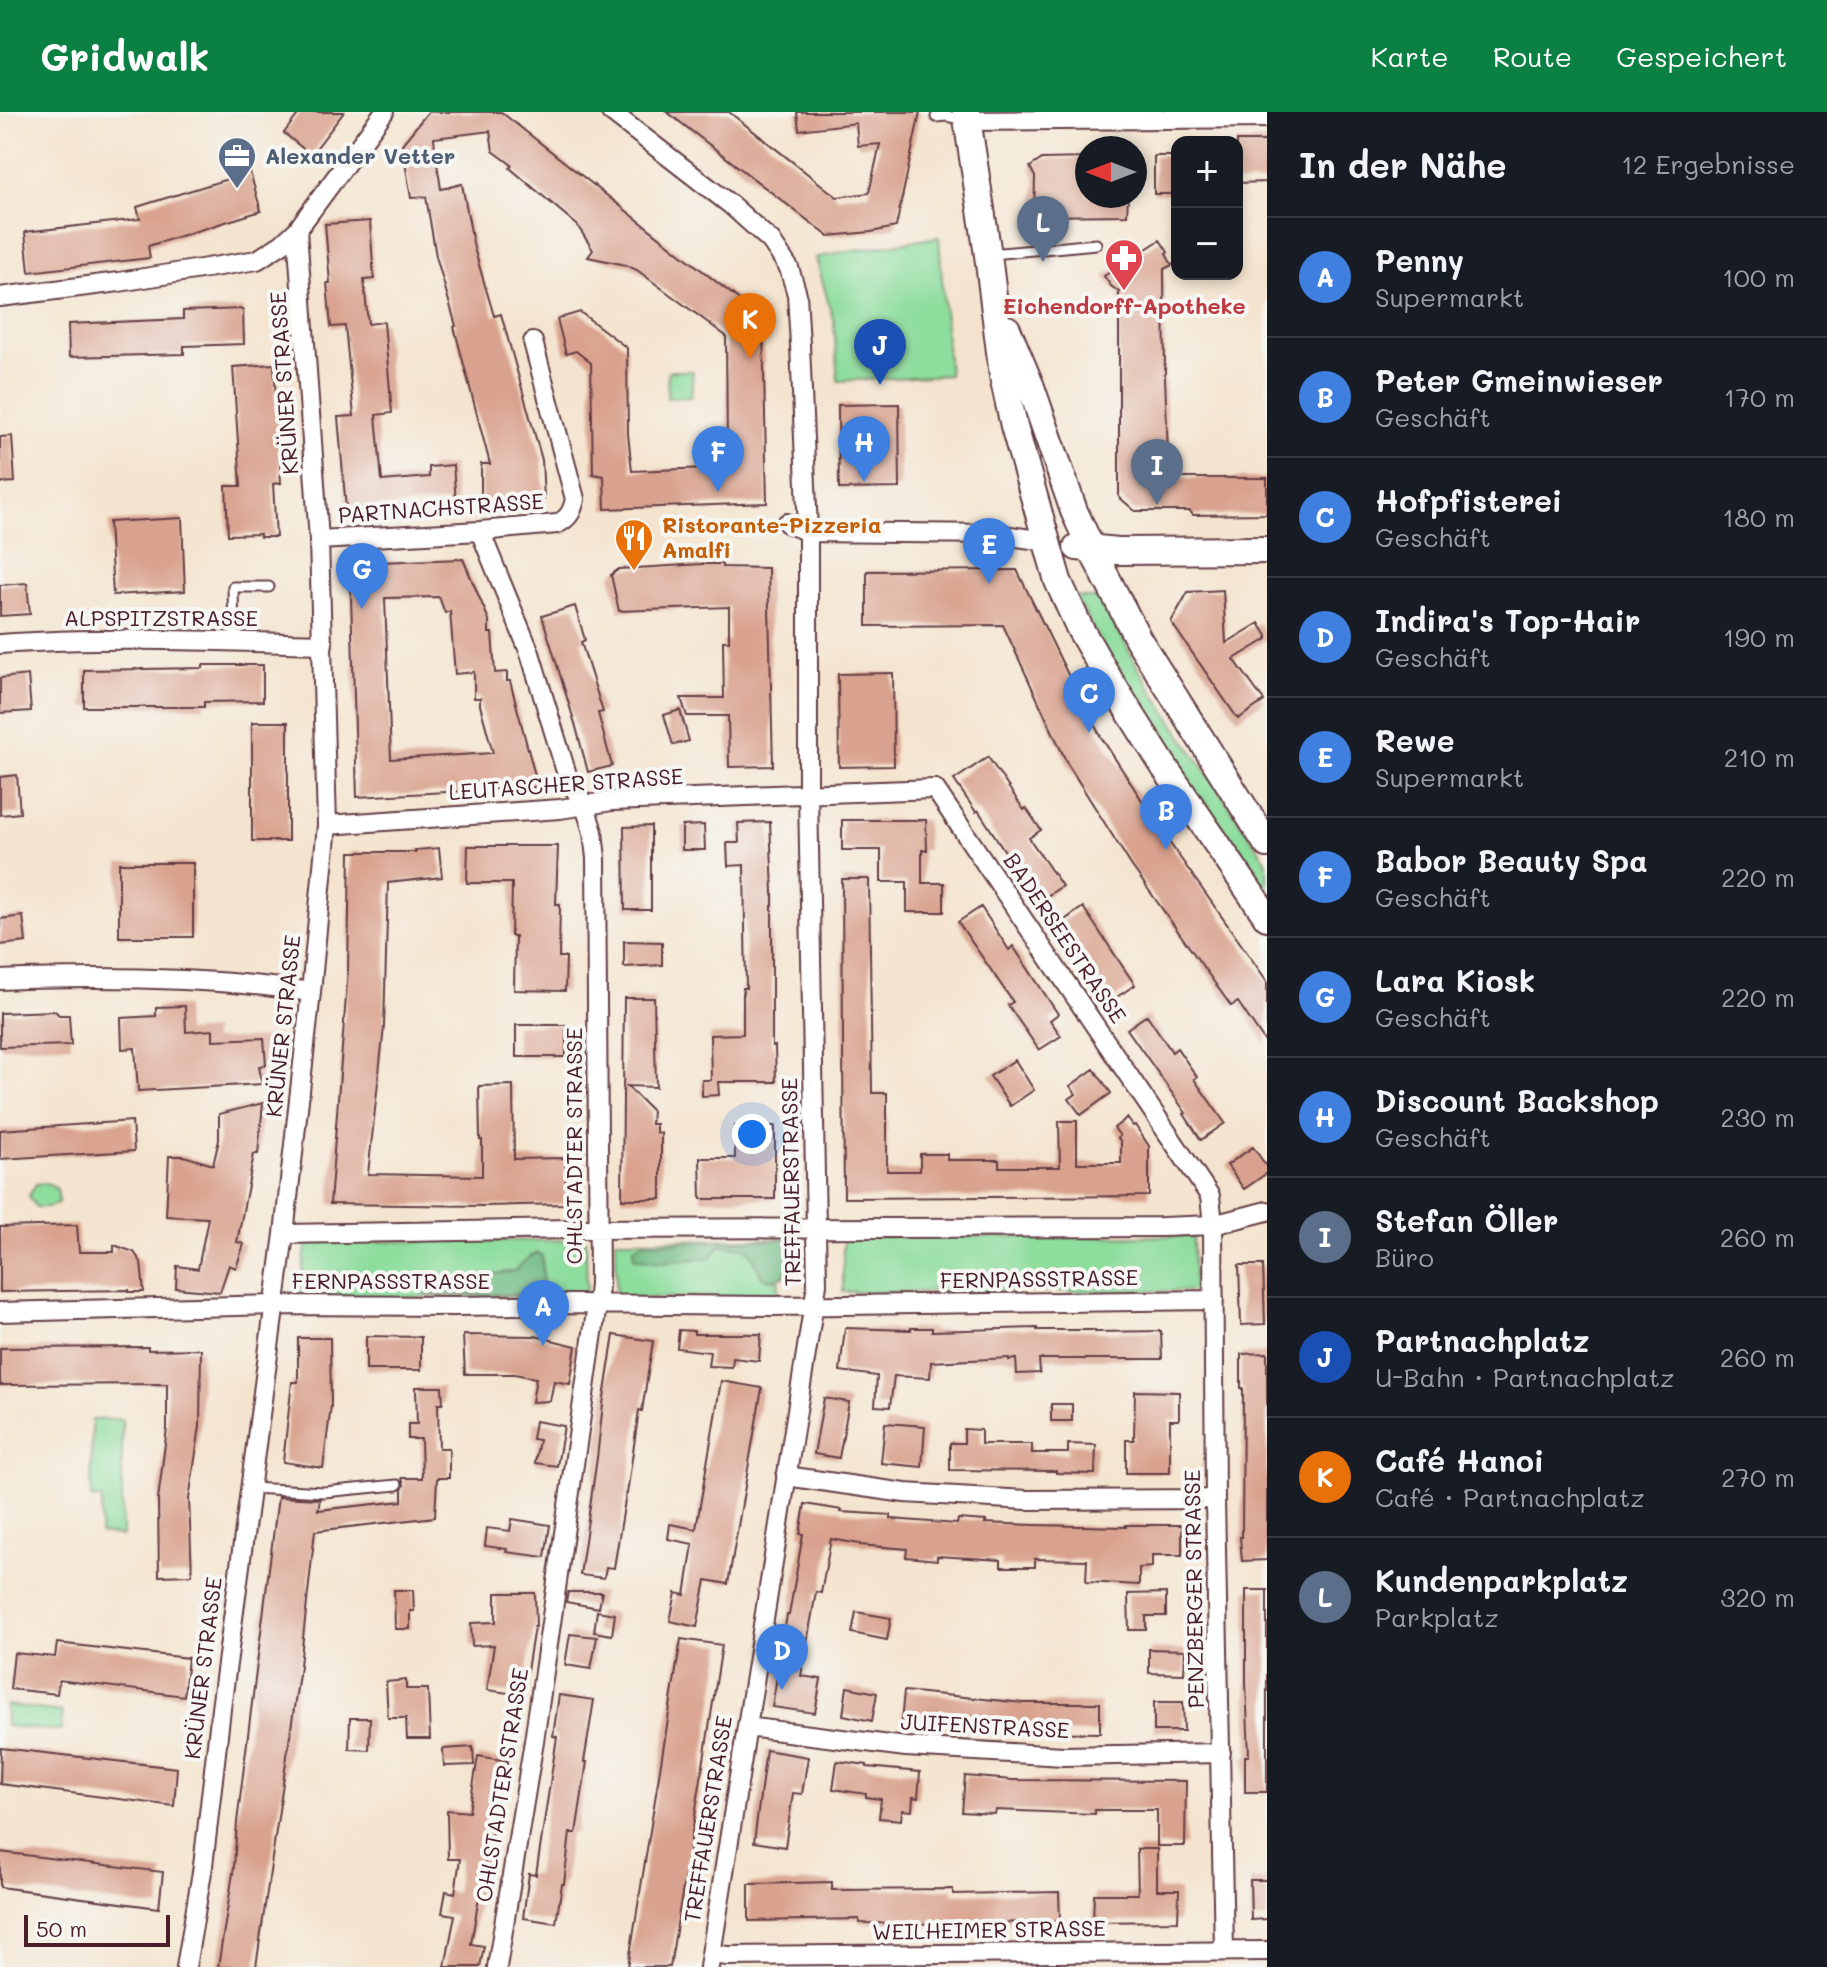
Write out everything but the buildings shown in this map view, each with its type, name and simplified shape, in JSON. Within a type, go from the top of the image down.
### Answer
[{"type":"main road","points":[[967,116],[1003,376],[1058,581],[1080,629],[1110,681],[1267,917]]},
{"type":"main road","points":[[993,292],[1031,387],[1074,511],[1092,550],[1138,639],[1267,844]]},
{"type":"main road","points":[[1046,541],[1092,550],[1128,552],[1267,550]]},
{"type":"street","points":[[0,297],[257,260],[297,230],[384,112]]},
{"type":"street","name":"TREFFAUERSTRASSE","points":[[611,112],[731,205],[771,241],[789,268],[797,294],[808,532],[808,793],[817,1284],[710,1961]]},
{"type":"street","points":[[967,116],[1267,118]]},
{"type":"street","name":"KRÜNER STRASSE","points":[[186,1967],[203,1866],[284,1234],[327,825],[319,540],[297,230]]},
{"type":"street","name":"PARTNACHSTRASSE","points":[[319,540],[480,531],[557,524],[566,519],[573,511],[575,499],[533,342]]},
{"type":"street","points":[[787,523],[808,532],[996,534],[1046,541]]},
{"type":"street","name":"OHLSTADTER STRASSE","points":[[480,531],[530,653],[568,778],[585,806],[593,832],[596,858],[599,1284],[534,1741],[497,1967]]},
{"type":"street","name":"ALPSPITZSTRASSE","points":[[0,644],[36,641],[323,644]]},
{"type":"street","name":"BADERSEESTRASSE","points":[[808,793],[935,789],[1210,1196],[1213,1225]]},
{"type":"street","name":"LEUTASCHER STRASSE","points":[[327,825],[585,806],[612,801],[808,793]]},
{"type":"street","points":[[0,980],[106,977],[266,986],[311,992]]},
{"type":"street","points":[[284,1234],[1147,1227],[1213,1225],[1267,1211]]},
{"type":"street","name":"PENZBERGER STRASSE","points":[[1213,1225],[1224,1951]]},
{"type":"street","name":"FERNPASSSTRASSE","points":[[0,1312],[274,1305],[815,1305],[1214,1300]]},
{"type":"street","points":[[786,1476],[905,1493],[1011,1500],[1215,1499]]},
{"type":"street","name":"JUIFENSTRASSE","points":[[747,1727],[906,1747],[1064,1756],[1221,1753]]},
{"type":"street","name":"WEILHEIMER STRASSE","points":[[710,1961],[728,1956],[1021,1960],[1267,1951]]},
{"type":"lane","points":[[936,117],[967,116]]},
{"type":"lane","points":[[988,255],[1096,244]]},
{"type":"lane","points":[[234,642],[233,587],[269,587]]},
{"type":"lane","points":[[251,1488],[324,1492],[397,1485]]},
{"type":"green space","points":[[939,237],[949,375],[838,381],[834,323],[816,258]]},
{"type":"green space","points":[[668,371],[693,371],[691,397],[667,398]]},
{"type":"green space","points":[[1075,597],[1101,599],[1137,666],[1267,862],[1267,900],[1151,732]]},
{"type":"green space","points":[[46,1183],[57,1189],[59,1202],[50,1207],[36,1207],[29,1196],[36,1184]]},
{"type":"green space","points":[[1193,1236],[1194,1291],[843,1292],[843,1237]]},
{"type":"green space","points":[[792,1239],[793,1276],[779,1277],[778,1297],[616,1298],[616,1240]]},
{"type":"green space","points":[[586,1240],[587,1296],[299,1298],[307,1242]]},
{"type":"green space","points":[[787,1240],[789,1263],[782,1276],[770,1279],[761,1276],[749,1250],[739,1247],[719,1246],[711,1258],[662,1262],[634,1257],[634,1247],[645,1242]]},
{"type":"green space","points":[[537,1253],[542,1256],[543,1278],[539,1292],[534,1295],[428,1296],[422,1292],[425,1284],[433,1281],[456,1282],[514,1271]]},
{"type":"green space","points":[[122,1419],[122,1536],[100,1534],[102,1499],[91,1498],[92,1420]]},
{"type":"green space","points":[[6,1705],[62,1712],[61,1731],[6,1726]]},
{"type":"place","name":"Alexander Vetter","points":[[237,190]]},
{"type":"place","name":"Kundenparkplatz","points":[[1043,262]]},
{"type":"place","name":"Eichendorff-Apotheke","points":[[1124,292]]},
{"type":"place","name":"Café Hanoi","points":[[750,359]]},
{"type":"place","name":"Partnachplatz","points":[[880,385]]},
{"type":"place","name":"Discount Backshop","points":[[864,482]]},
{"type":"place","name":"Babor Beauty Spa","points":[[718,492]]},
{"type":"place","name":"Stefan Öller","points":[[1157,505]]},
{"type":"place","name":"Ristorante-Pizzeria Amalfi","points":[[634,572]]},
{"type":"place","name":"Rewe","points":[[989,584]]},
{"type":"place","name":"Lara Kiosk","points":[[362,609]]},
{"type":"place","name":"Hofpfisterei","points":[[1089,733]]},
{"type":"place","name":"Peter Gmeinwieser","points":[[1166,850]]},
{"type":"place","name":"Penny","points":[[543,1346]]},
{"type":"place","name":"Indira's Top-Hair","points":[[782,1690]]}]
